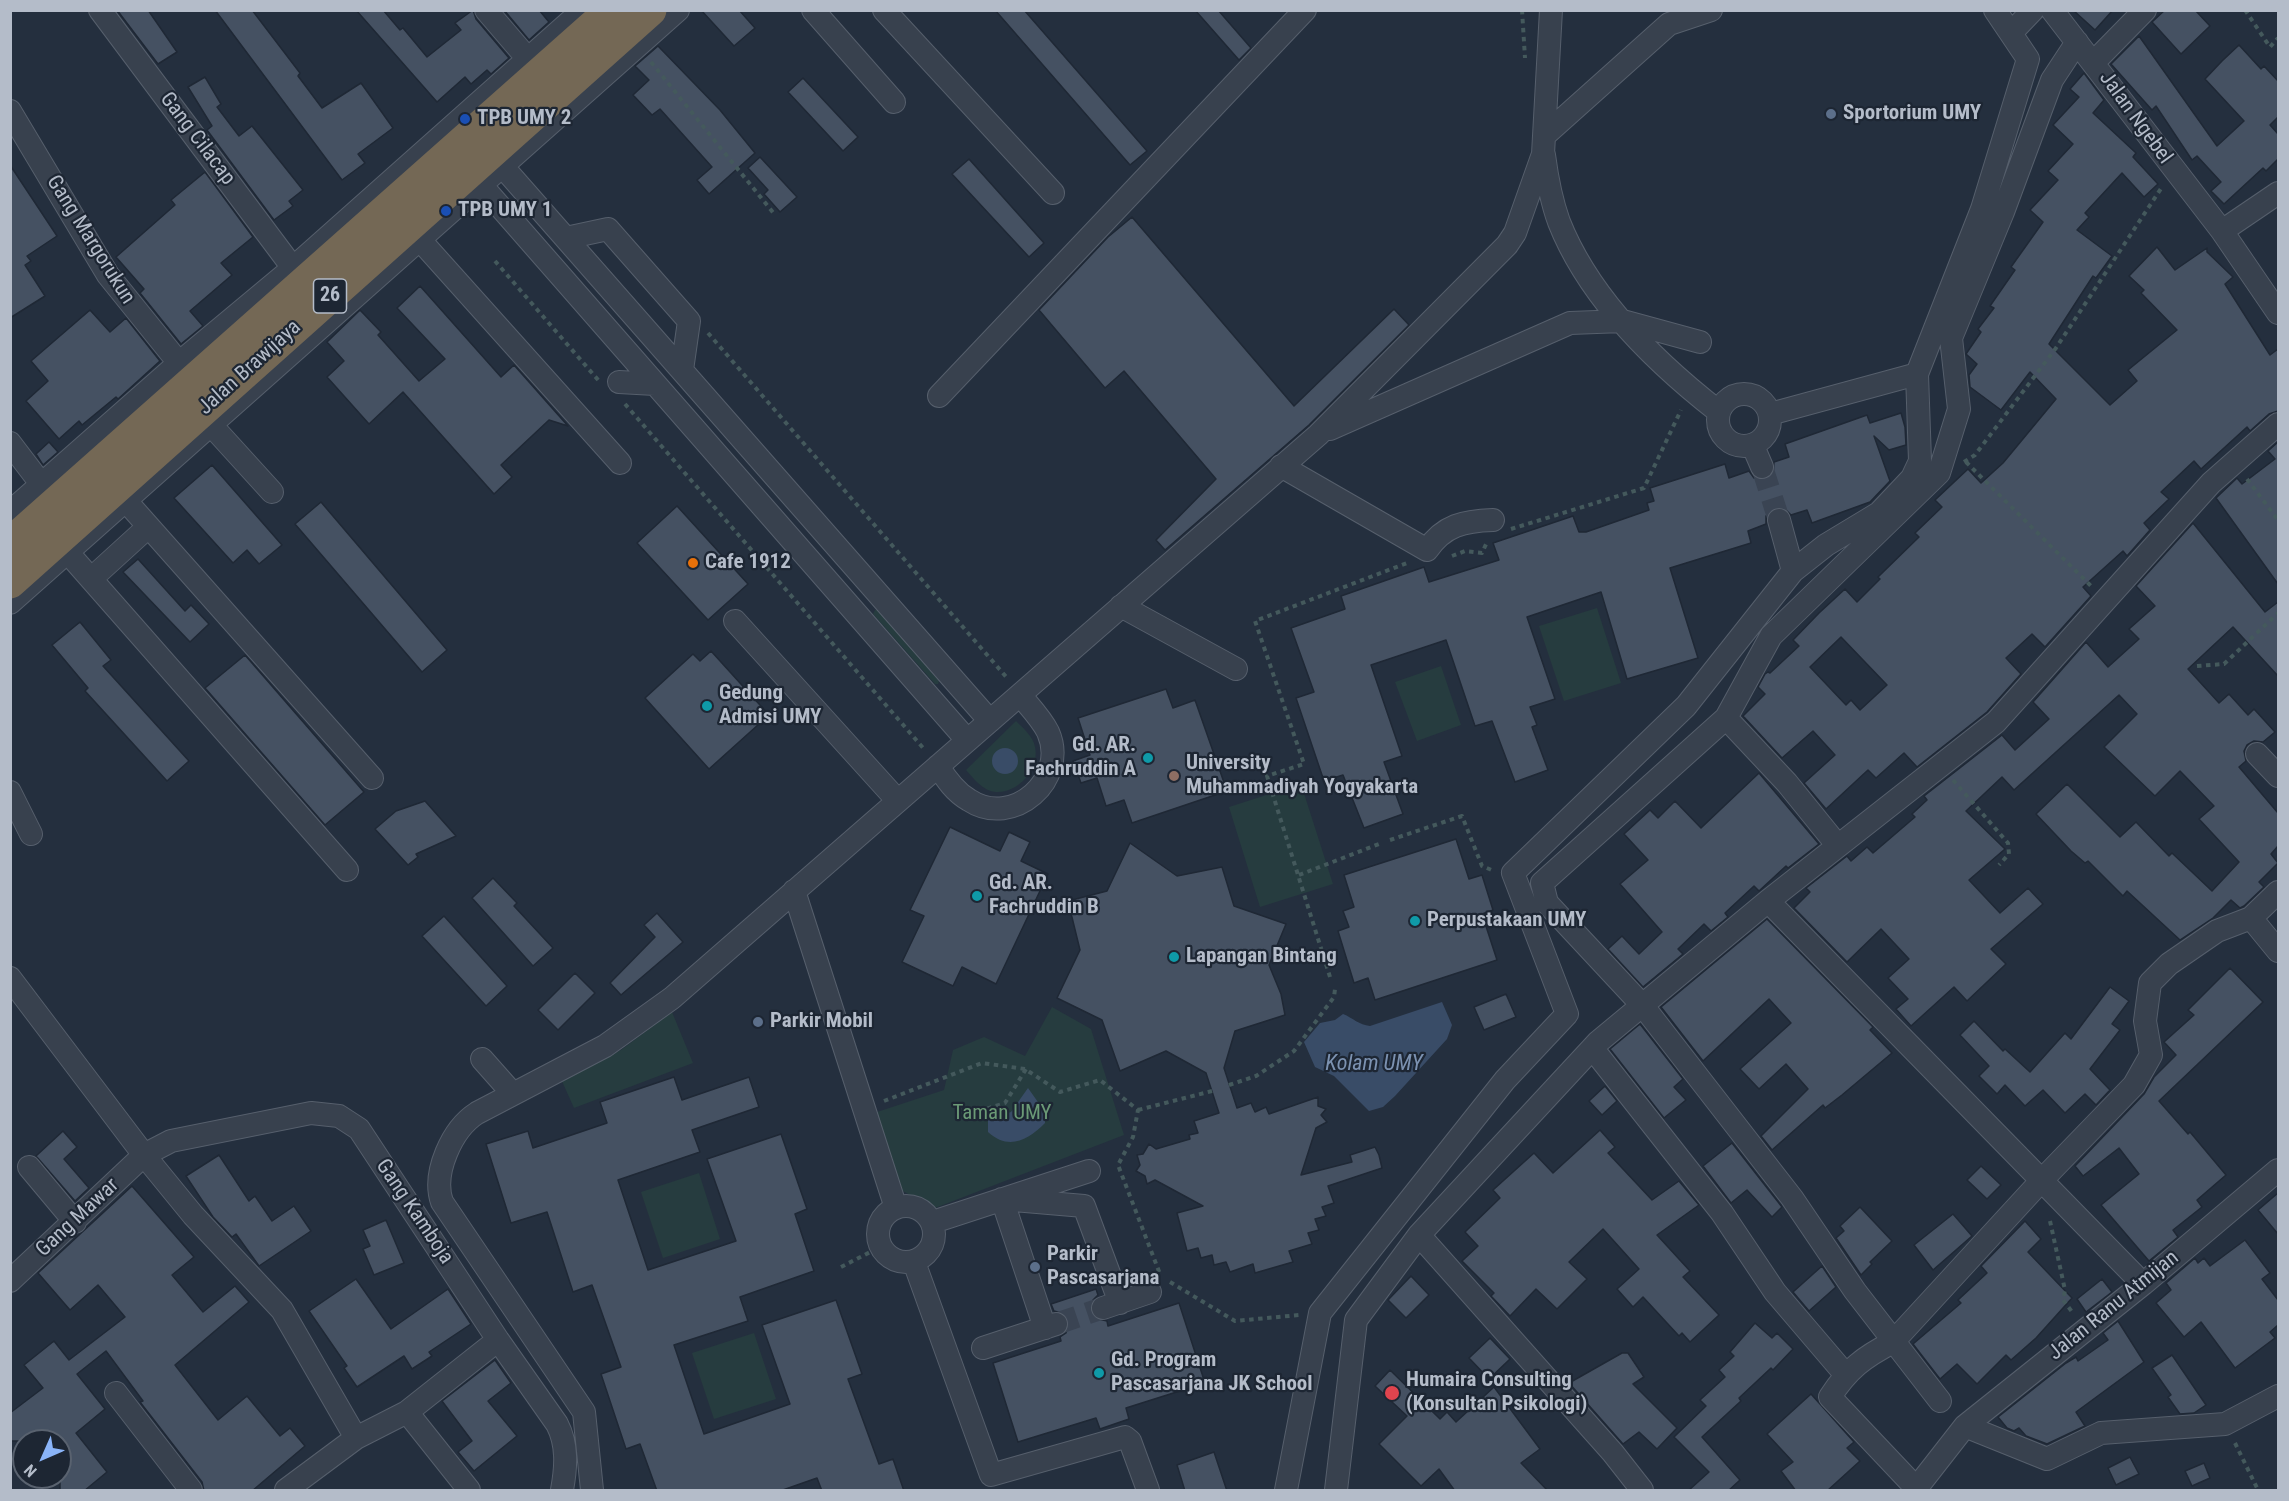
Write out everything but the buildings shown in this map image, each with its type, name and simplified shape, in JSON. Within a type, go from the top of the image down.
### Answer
[{"type":"highway","name":"Jalan Brawijaya","points":[[10,544],[612,10]]},
{"type":"highway","name":"Jalan Brawijaya","points":[[10,582],[650,10]]},
{"type":"street","name":"Gang Cilacap","points":[[100,10],[293,268]]},
{"type":"street","points":[[486,10],[528,59]]},
{"type":"street","points":[[10,512],[179,363],[293,268],[583,10]]},
{"type":"street","points":[[10,603],[678,10]]},
{"type":"street","points":[[813,10],[894,102]]},
{"type":"street","points":[[884,10],[898,22],[1053,193]]},
{"type":"street","points":[[939,396],[1305,10]]},
{"type":"street","points":[[1551,10],[1544,144],[1548,187],[1565,235],[1597,290],[1623,321],[1690,390],[1719,412]]},
{"type":"street","points":[[592,1491],[584,1412],[442,1202],[438,1190],[447,1151],[465,1124],[477,1113],[605,1046],[672,998],[1318,435],[1507,245],[1515,233],[1544,144],[1669,24],[1712,10]]},
{"type":"street","points":[[1286,1491],[1320,1313],[1504,1080],[1567,1014],[1512,876],[1515,870],[1686,706],[1793,570],[1826,545],[1879,513],[1912,478],[1920,461],[1917,374],[1982,209],[2028,59],[1995,10]]},
{"type":"street","points":[[2011,33],[2033,10]]},
{"type":"street","points":[[2052,10],[2094,62]]},
{"type":"street","name":"Jalan Ngebel","points":[[2145,10],[2094,62],[2173,170],[2222,231],[2278,313]]},
{"type":"street","points":[[1940,1401],[1893,1342],[1792,1198],[1643,1006],[1547,903],[1542,883],[1726,718],[1771,636],[1939,473],[1959,409],[1951,338],[2003,212],[2052,80],[2077,42]]},
{"type":"street","name":"Gang Margorukun","points":[[10,111],[108,275],[179,363]]},
{"type":"street","points":[[503,167],[990,721]]},
{"type":"street","points":[[482,186],[967,740]]},
{"type":"street","points":[[2222,231],[2278,193]]},
{"type":"street","points":[[566,238],[607,228],[689,321],[682,370]]},
{"type":"street","points":[[420,240],[621,463]]},
{"type":"street","points":[[1318,435],[1570,322],[1623,321],[1700,342]]},
{"type":"street","points":[[1770,414],[1917,374]]},
{"type":"street","points":[[614,389],[655,384]]},
{"type":"street","points":[[680,413],[702,394]]},
{"type":"street","points":[[1745,394],[1761,400],[1770,414],[1770,425],[1766,435],[1753,446],[1744,447],[1726,439],[1718,422],[1719,412],[1729,399],[1745,394]]},
{"type":"street","points":[[1336,1491],[1356,1320],[1419,1235],[1593,1049],[1768,901],[1942,767],[1996,722],[2107,602],[2211,483],[2278,424]]},
{"type":"street","points":[[212,426],[272,492]]},
{"type":"street","points":[[10,443],[42,485]]},
{"type":"street","points":[[1753,446],[1762,466]]},
{"type":"street","points":[[740,480],[760,461]]},
{"type":"street","points":[[1281,466],[1427,549],[1449,527],[1470,521],[1494,530]]},
{"type":"street","points":[[126,501],[372,778]]},
{"type":"street","points":[[1779,519],[1793,570]]},
{"type":"street","points":[[93,578],[148,528]]},
{"type":"street","points":[[65,556],[93,578],[347,870]]},
{"type":"street","points":[[65,556],[133,636]]},
{"type":"street","points":[[1121,606],[1236,669]]},
{"type":"street","points":[[735,621],[898,801]]},
{"type":"street","points":[[938,766],[958,791],[970,801],[984,807],[999,809],[1014,806],[1034,795],[1048,777],[1052,747],[1044,726],[1020,695]]},
{"type":"street","points":[[1726,718],[1787,783],[1838,846]]},
{"type":"street","points":[[2257,754],[2278,776]]},
{"type":"street","points":[[10,792],[31,834]]},
{"type":"street","points":[[794,891],[896,1208]]},
{"type":"street","points":[[1916,1490],[1830,1397],[1845,1374],[1869,1354],[1893,1342],[2041,1181],[2134,1085],[2151,1055],[2145,1021],[2150,983],[2169,964],[2217,931],[2251,918],[2278,892]]},
{"type":"street","points":[[1768,901],[2143,1284]]},
{"type":"street","points":[[2251,918],[2278,951]]},
{"type":"street","points":[[13,988],[193,1215],[282,1310],[356,1438]]},
{"type":"street","points":[[1593,1049],[1722,1213],[1775,1292],[1845,1374]]},
{"type":"street","points":[[482,1059],[513,1094]]},
{"type":"street","name":"Gang Kamboja","points":[[144,1155],[171,1141],[311,1113],[333,1115],[348,1120],[359,1129],[563,1436],[566,1471],[562,1491]]},
{"type":"street","name":"Gang Mawar","points":[[10,1281],[144,1155]]},
{"type":"street","points":[[29,1167],[75,1222]]},
{"type":"street","name":"Jalan Ranu Atmijan","points":[[1916,1490],[1958,1434],[2143,1284],[2278,1170]]},
{"type":"street","points":[[933,1222],[1089,1171]]},
{"type":"street","points":[[1002,1199],[1084,1206],[1111,1305],[1150,1292]]},
{"type":"street","points":[[983,1348],[1050,1326],[1002,1199]]},
{"type":"street","points":[[916,1207],[933,1222],[936,1238],[928,1253],[914,1262],[894,1260],[880,1247],[878,1238],[881,1219],[896,1208],[916,1207]]},
{"type":"street","points":[[1419,1235],[1575,1409],[1642,1491]]},
{"type":"street","points":[[914,1262],[991,1475],[1125,1437],[1131,1441],[1148,1491]]},
{"type":"street","points":[[286,1491],[356,1438],[407,1412],[498,1340]]},
{"type":"street","points":[[116,1393],[192,1491]]},
{"type":"street","points":[[1958,1434],[2047,1459],[2101,1434],[2225,1424],[2278,1396]]},
{"type":"street","points":[[407,1412],[469,1491]]},
{"type":"path","points":[[1522,10],[1525,64]]},
{"type":"path","points":[[2245,10],[2270,46],[2278,38]]},
{"type":"path","points":[[638,45],[775,215]]},
{"type":"path","points":[[1939,473],[1966,462],[1976,455],[2056,348],[2173,170]]},
{"type":"path","points":[[495,261],[614,389],[938,766]]},
{"type":"path","points":[[705,329],[1020,695]]},
{"type":"path","points":[[1446,561],[1461,552],[1482,554],[1494,530],[1644,488],[1690,390]]},
{"type":"path","points":[[2234,461],[2278,520]]},
{"type":"path","points":[[1966,462],[2107,602]]},
{"type":"path","points":[[1330,977],[1267,775],[1304,764],[1255,621],[1412,561]]},
{"type":"path","points":[[2198,666],[2224,664],[2278,613]]},
{"type":"path","points":[[1942,767],[2008,843],[2009,854],[1999,865]]},
{"type":"path","points":[[1390,840],[1462,816],[1482,867],[1512,876]]},
{"type":"path","points":[[1299,875],[1379,844]]},
{"type":"path","points":[[1229,1085],[1256,1076],[1294,1051],[1334,997],[1335,989]]},
{"type":"path","points":[[863,1109],[982,1063],[1026,1069],[1060,1092],[1100,1080],[1138,1110]]},
{"type":"path","points":[[970,1114],[1005,1103],[1026,1069]]},
{"type":"path","points":[[1138,1110],[1212,1091]]},
{"type":"path","points":[[1138,1110],[1133,1137],[1118,1165],[1162,1278],[1237,1321],[1320,1313]]},
{"type":"path","points":[[2057,1197],[2048,1212],[2065,1290],[2063,1300],[2087,1329]]},
{"type":"path","points":[[841,1267],[880,1247]]},
{"type":"path","points":[[2225,1424],[2258,1491]]},
{"type":"green space","points":[[1597,608],[1621,683],[1564,701],[1539,626]]},
{"type":"green space","points":[[875,610],[879,610],[939,681],[938,684],[935,684],[873,614]]},
{"type":"green space","points":[[1441,666],[1461,725],[1417,741],[1395,682]]},
{"type":"green space","points":[[1016,721],[1032,739],[1036,757],[1033,766],[1022,782],[1014,787],[1006,791],[991,791],[979,784],[966,770]]},
{"type":"green space","points":[[1301,784],[1333,884],[1260,907],[1229,807]]},
{"type":"green space","name":"Taman UMY","points":[[1052,1007],[1091,1029],[1124,1135],[935,1208],[895,1187],[874,1113],[944,1090],[953,1050],[984,1037],[1025,1056]]},
{"type":"green space","points":[[672,1012],[693,1063],[574,1108],[561,1079],[621,1050]]},
{"type":"green space","points":[[699,1173],[720,1239],[663,1258],[641,1192]]},
{"type":"green space","points":[[754,1333],[776,1399],[714,1419],[692,1353]]},
{"type":"water","points":[[1005,748],[1014,752],[1018,761],[1014,770],[1005,774],[996,770],[992,761],[996,752]]},
{"type":"water","name":"Kolam UMY","points":[[1442,1002],[1452,1025],[1447,1039],[1383,1107],[1369,1111],[1334,1076],[1315,1067],[1304,1042],[1320,1023],[1335,1020],[1343,1014],[1370,1026]]},
{"type":"water","points":[[1028,1088],[1045,1112],[1045,1123],[1032,1134],[1018,1141],[1003,1141],[988,1132],[988,1119],[1011,1112]]},
{"type":"tunnel","points":[[1762,467],[1779,520]]},
{"type":"tunnel","points":[[1056,1324],[1103,1308]]},
{"type":"place","name":"Sportorium UMY","points":[[1831,114]]},
{"type":"place","name":"TPB UMY 2","points":[[465,119]]},
{"type":"place","name":"TPB UMY 1","points":[[446,211]]},
{"type":"place","name":"Cafe 1912","points":[[693,563]]},
{"type":"place","name":"Gedung Admisi UMY","points":[[707,706]]},
{"type":"place","name":"Gd. AR. Fachruddin A","points":[[1148,758]]},
{"type":"place","name":"University Muhammadiyah Yogyakarta","points":[[1174,776]]},
{"type":"place","name":"Gd. AR. Fachruddin B","points":[[977,896]]},
{"type":"place","name":"Perpustakaan UMY","points":[[1415,921]]},
{"type":"place","name":"Lapangan Bintang","points":[[1174,957]]},
{"type":"place","name":"Parkir Mobil","points":[[758,1022]]},
{"type":"place","name":"Parkir Pascasarjana","points":[[1035,1267]]},
{"type":"place","name":"Gd. Program Pascasarjana JK School","points":[[1099,1373]]},
{"type":"place","name":"Humaira Consulting (Konsultan Psikologi)","points":[[1392,1393]]}]
